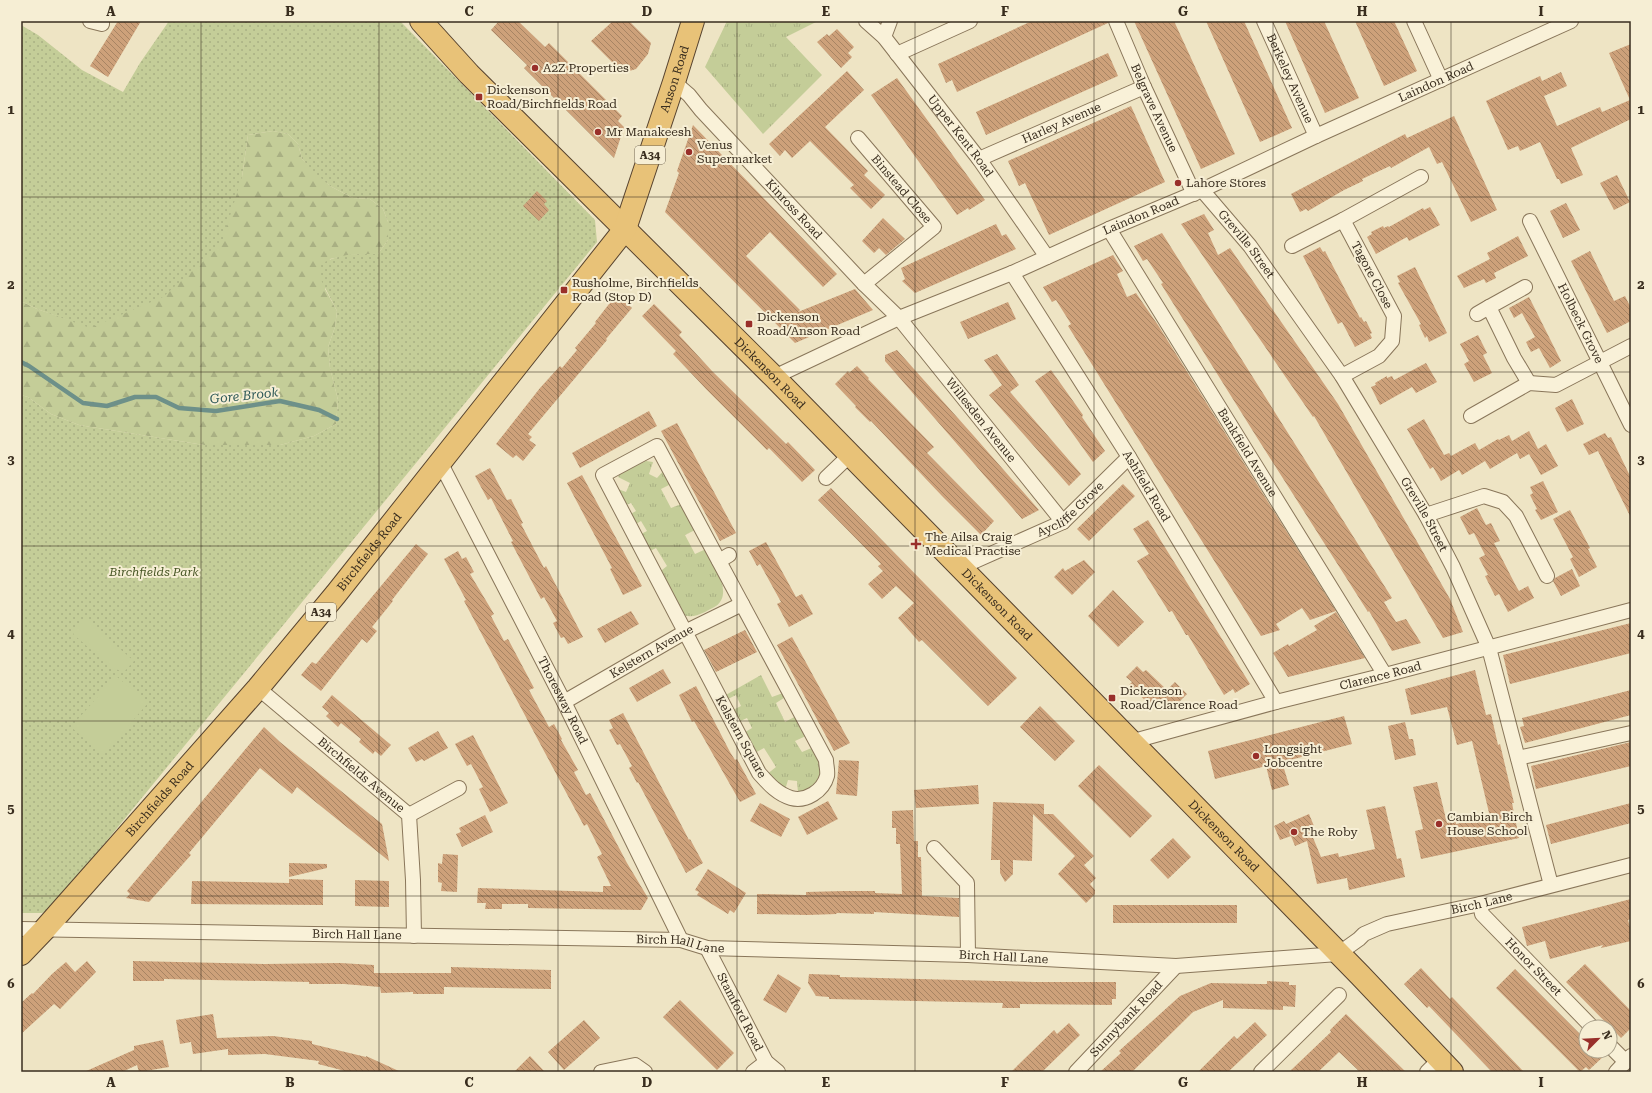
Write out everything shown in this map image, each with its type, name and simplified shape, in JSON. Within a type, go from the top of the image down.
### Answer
[{"type":"highway","name":"Dickenson Road","points":[[421,21],[470,74],[774,377],[959,568],[1338,954],[1440,1068]]},
{"type":"highway","name":"Anson Road","points":[[626,229],[693,21]]},
{"type":"highway","name":"Birchfields Road","points":[[21,954],[44,930],[258,688],[336,594],[626,229]]},
{"type":"street","points":[[90,21],[102,24],[102,21]]},
{"type":"street","name":"Upper Kent Road","points":[[866,21],[884,37],[979,159],[1047,257]]},
{"type":"street","points":[[884,37],[890,21]]},
{"type":"street","points":[[897,54],[970,21]]},
{"type":"street","name":"Belgrave Avenue","points":[[1116,21],[1144,87],[1198,192]]},
{"type":"street","name":"Berkeley Avenue","points":[[1264,21],[1316,136]]},
{"type":"street","points":[[1414,21],[1441,80]]},
{"type":"street","name":"Laindon Road","points":[[774,377],[899,318],[1012,273],[1108,229],[1198,192],[1316,136],[1570,21]]},
{"type":"street","name":"Kinross Road","points":[[674,82],[690,95],[702,110],[864,284],[899,318]]},
{"type":"street","name":"Harley Avenue","points":[[979,159],[1144,87]]},
{"type":"street","name":"Binstead Close","points":[[858,138],[934,227],[864,284]]},
{"type":"street","points":[[1292,246],[1421,177]]},
{"type":"street","name":"Greville Street","points":[[1198,192],[1250,246],[1342,376],[1426,515],[1453,567],[1488,648],[1551,885]]},
{"type":"street","name":"Tagore Close","points":[[1342,376],[1379,356],[1392,341],[1394,316],[1343,220]]},
{"type":"street","name":"Holbeck Grove","points":[[1530,222],[1631,425]]},
{"type":"street","name":"Bankfield Avenue","points":[[1108,229],[1386,675]]},
{"type":"street","name":"Ashfield Road","points":[[1012,273],[1129,457],[1276,702]]},
{"type":"street","points":[[1525,287],[1482,310],[1529,383]]},
{"type":"street","name":"Willesden Avenue","points":[[899,318],[1063,522]]},
{"type":"street","points":[[1471,416],[1529,383],[1556,385],[1631,346]]},
{"type":"street","name":"Kelstern Square","points":[[657,446],[724,558],[742,604],[826,760],[827,775],[818,791],[805,799],[791,798],[773,789],[759,773],[603,475],[657,446]]},
{"type":"street","points":[[826,478],[850,455]]},
{"type":"street","name":"Aycliffe Grove","points":[[959,568],[1063,522],[1129,457]]},
{"type":"street","name":"Thoresway Road","points":[[440,462],[564,702],[682,940]]},
{"type":"street","points":[[1426,515],[1484,496],[1503,502],[1516,516],[1538,546],[1547,576]]},
{"type":"street","name":"Kelstern Avenue","points":[[564,702],[685,632],[742,604]]},
{"type":"street","name":"Clarence Road","points":[[1130,742],[1276,702],[1386,675],[1631,610]]},
{"type":"street","name":"Birchfields Avenue","points":[[258,688],[409,815],[413,880],[414,936]]},
{"type":"street","points":[[1518,758],[1631,733]]},
{"type":"street","points":[[409,815],[459,788]]},
{"type":"street","points":[[934,848],[967,883],[968,954]]},
{"type":"street","name":"Birch Lane","points":[[1338,954],[1364,934],[1387,924],[1480,904],[1631,864]]},
{"type":"street","name":"Honor Street","points":[[1480,904],[1482,914],[1584,1019]]},
{"type":"street","name":"Birch Hall Lane","points":[[21,929],[682,940],[707,948],[968,954],[1176,966],[1338,954]]},
{"type":"street","name":"Stamford Road","points":[[707,948],[766,1062],[778,1072]]},
{"type":"street","name":"Sunnybank Road","points":[[1076,1072],[1176,966]]},
{"type":"street","points":[[1261,1072],[1339,994]]},
{"type":"street","points":[[753,1072],[766,1062]]},
{"type":"street","points":[[601,1072],[635,1065],[646,1072]]},
{"type":"green space","name":"Birchfields Park","points":[[169,21],[400,21],[595,220],[597,242],[50,910],[42,913],[21,913],[21,395],[28,397],[51,414],[79,425],[204,445],[280,445],[314,436],[336,424],[338,400],[330,368],[328,347],[335,327],[337,311],[319,276],[320,265],[341,256],[378,254],[388,240],[388,222],[383,209],[370,199],[353,198],[330,186],[302,159],[298,144],[288,134],[273,131],[248,135],[242,177],[221,245],[163,297],[90,328],[37,309],[21,301],[21,25],[38,35],[82,70],[123,92],[140,63]]},
{"type":"green space","points":[[727,21],[818,21],[786,37],[822,75],[763,134],[705,67]]},
{"type":"green space","points":[[273,131],[288,134],[298,144],[302,159],[330,186],[353,198],[370,199],[383,209],[388,222],[388,240],[378,254],[350,255],[330,259],[325,289],[337,311],[335,327],[328,347],[330,368],[338,400],[336,424],[314,436],[280,445],[204,445],[79,425],[51,414],[28,397],[21,395],[21,301],[37,309],[90,327],[242,177],[248,135]]},
{"type":"green space","points":[[646,461],[653,462],[649,474],[657,478],[664,470],[673,483],[661,489],[671,508],[684,503],[697,529],[685,535],[695,554],[706,549],[717,570],[723,586],[721,600],[716,606],[698,615],[685,616],[678,613],[657,574],[667,566],[656,548],[646,553],[637,536],[647,531],[641,521],[631,527],[627,516],[636,511],[631,503],[621,507],[615,488],[626,492],[630,483],[618,477],[621,473]]},
{"type":"green space","points":[[85,619],[134,661],[124,672],[112,668],[73,634]]},
{"type":"green space","points":[[761,675],[772,697],[783,693],[787,696],[776,703],[785,722],[798,715],[808,735],[795,741],[802,752],[814,747],[820,761],[822,774],[806,791],[798,793],[797,781],[788,780],[785,790],[766,775],[776,767],[764,748],[753,754],[742,734],[752,728],[747,718],[736,723],[731,711],[741,706],[736,695],[726,700],[724,696]]},
{"type":"green space","points":[[116,676],[148,703],[103,755],[71,727]]},
{"type":"building","points":[[118,21],[141,21],[108,77],[90,66]]},
{"type":"building","points":[[499,21],[518,21],[545,47],[549,43],[622,116],[618,121],[624,127],[614,158],[524,68],[527,65],[491,30]]},
{"type":"building","points":[[613,21],[629,21],[651,43],[648,54],[636,69],[623,73],[591,41]]},
{"type":"building","points":[[1032,21],[1108,21],[1108,23],[957,92],[952,80],[946,83],[938,64]]},
{"type":"building","points":[[1134,21],[1174,21],[1235,154],[1201,169]]},
{"type":"building","points":[[1206,21],[1244,21],[1292,128],[1260,142]]},
{"type":"building","points":[[1285,21],[1324,21],[1359,98],[1325,113]]},
{"type":"building","points":[[1355,21],[1394,21],[1417,71],[1384,86]]},
{"type":"building","points":[[837,29],[854,47],[848,53],[852,57],[841,68],[817,42],[827,34],[829,36]]},
{"type":"building","points":[[1631,44],[1631,119],[1571,148],[1583,175],[1561,184],[1559,179],[1557,179],[1540,142],[1520,151],[1518,146],[1508,150],[1486,101],[1540,76],[1542,81],[1561,72],[1567,86],[1544,96],[1557,126],[1600,107],[1602,112],[1630,100],[1609,53]]},
{"type":"building","points":[[1108,53],[1118,76],[986,135],[976,112]]},
{"type":"building","points":[[847,71],[864,90],[825,127],[868,171],[864,175],[885,195],[871,209],[850,188],[854,185],[810,141],[792,158],[785,150],[780,156],[769,144]]},
{"type":"building","points":[[897,78],[985,200],[969,210],[968,208],[957,215],[871,95]]},
{"type":"building","points":[[1131,106],[1165,182],[1049,235],[1025,183],[1019,186],[1008,161]]},
{"type":"building","points":[[1454,116],[1497,210],[1471,222],[1442,162],[1437,164],[1429,147],[1391,168],[1390,166],[1362,179],[1363,181],[1308,211],[1306,209],[1300,212],[1291,194],[1405,134],[1407,138]]},
{"type":"building","points":[[693,125],[837,274],[823,287],[770,232],[746,256],[800,310],[798,312],[855,289],[873,310],[795,343],[665,212],[679,173],[677,171]]},
{"type":"building","points":[[1617,175],[1630,202],[1614,210],[1600,183]]},
{"type":"building","points":[[537,191],[547,201],[544,204],[549,210],[539,221],[523,206]]},
{"type":"building","points":[[1566,203],[1580,230],[1563,238],[1550,211]]},
{"type":"building","points":[[1430,207],[1440,225],[1409,241],[1407,237],[1376,254],[1367,237],[1372,234],[1371,232],[1383,226],[1384,228],[1389,227],[1423,208],[1424,210]]},
{"type":"building","points":[[1204,214],[1214,230],[1208,233],[1218,255],[1230,248],[1338,404],[1450,599],[1463,632],[1443,638],[1314,416],[1313,417],[1181,224]]},
{"type":"building","points":[[883,218],[905,239],[886,255],[879,248],[874,253],[862,241]]},
{"type":"building","points":[[996,224],[1002,236],[1006,234],[1016,249],[915,293],[902,281],[905,279],[901,268]]},
{"type":"building","points":[[1162,233],[1392,598],[1384,602],[1396,622],[1406,619],[1421,643],[1392,651],[1369,611],[1368,612],[1256,436],[1161,284],[1163,283],[1147,259],[1143,261],[1134,246]]},
{"type":"building","points":[[1518,236],[1528,256],[1494,273],[1496,278],[1486,283],[1484,279],[1464,288],[1457,276],[1490,259],[1487,253]]},
{"type":"building","points":[[1320,247],[1323,252],[1325,251],[1360,318],[1361,317],[1364,322],[1366,321],[1372,333],[1370,334],[1372,338],[1355,347],[1342,322],[1338,324],[1303,256]]},
{"type":"building","points":[[1590,251],[1614,301],[1625,296],[1631,308],[1631,321],[1607,333],[1571,261]]},
{"type":"building","points":[[1113,255],[1123,271],[1117,274],[1127,297],[1136,293],[1158,325],[1336,611],[1310,620],[1302,608],[1276,624],[1280,630],[1261,636],[1068,326],[1071,324],[1056,300],[1052,302],[1043,287]]},
{"type":"building","points":[[1415,267],[1447,333],[1429,342],[1427,336],[1425,338],[1419,325],[1421,324],[1398,283],[1400,282],[1397,276]]},
{"type":"building","points":[[616,295],[632,308],[528,434],[532,437],[529,440],[536,445],[523,461],[516,455],[513,458],[496,444],[540,388],[560,366],[562,368],[577,350],[575,348],[596,323],[595,322]]},
{"type":"building","points":[[1529,297],[1561,361],[1550,368],[1539,348],[1531,352],[1526,342],[1535,337],[1522,313],[1514,318],[1509,308]]},
{"type":"building","points":[[1008,302],[1016,319],[968,339],[960,322]]},
{"type":"building","points":[[654,304],[682,332],[679,335],[712,371],[786,444],[788,442],[815,470],[802,482],[769,448],[767,450],[673,354],[676,351],[642,316]]},
{"type":"building","points":[[1478,335],[1487,353],[1483,355],[1492,373],[1474,382],[1464,364],[1469,361],[1460,344]]},
{"type":"building","points":[[897,350],[1039,510],[1022,519],[885,361],[885,355]]},
{"type":"building","points":[[997,354],[1019,385],[1010,392],[1081,474],[1069,486],[989,395],[1002,385],[984,360]]},
{"type":"building","points":[[1426,363],[1437,382],[1416,393],[1412,387],[1380,405],[1371,387],[1376,385],[1375,383],[1387,376],[1387,378],[1392,376],[1394,380]]},
{"type":"building","points":[[857,366],[934,447],[927,453],[994,521],[981,535],[871,421],[870,422],[855,407],[856,406],[835,384],[848,371],[849,373]]},
{"type":"building","points":[[1051,370],[1083,415],[1082,417],[1105,451],[1093,462],[1035,381]]},
{"type":"building","points":[[1572,399],[1584,424],[1567,432],[1555,408]]},
{"type":"building","points":[[649,411],[657,426],[580,468],[572,453]]},
{"type":"building","points":[[1424,419],[1444,455],[1449,453],[1451,456],[1475,443],[1479,450],[1498,439],[1499,440],[1509,435],[1512,441],[1529,431],[1538,449],[1546,444],[1558,466],[1541,475],[1529,454],[1520,459],[1517,453],[1490,469],[1485,461],[1462,475],[1459,470],[1441,481],[1433,467],[1430,469],[1407,429]]},
{"type":"building","points":[[677,423],[736,533],[720,541],[661,431]]},
{"type":"building","points":[[1605,433],[1608,438],[1611,437],[1631,478],[1631,518],[1598,451],[1589,455],[1583,444]]},
{"type":"building","points":[[490,468],[507,500],[511,499],[523,523],[521,524],[544,568],[546,566],[583,637],[568,644],[564,637],[561,638],[553,623],[557,621],[544,597],[541,599],[511,542],[513,541],[491,498],[488,500],[475,476]]},
{"type":"building","points":[[582,475],[642,586],[623,595],[610,569],[612,568],[567,483]]},
{"type":"building","points":[[1543,481],[1558,512],[1541,520],[1535,510],[1537,509],[1530,495],[1533,493],[1530,487]]},
{"type":"building","points":[[1123,484],[1135,496],[1089,541],[1077,529]]},
{"type":"building","points":[[831,488],[1017,678],[988,706],[922,640],[919,642],[898,618],[914,603],[896,586],[882,599],[868,584],[883,571],[878,566],[881,564],[818,500]]},
{"type":"building","points":[[1477,508],[1486,525],[1491,523],[1500,541],[1494,543],[1519,591],[1528,586],[1534,598],[1508,612],[1499,594],[1495,596],[1485,576],[1488,575],[1479,558],[1485,555],[1474,533],[1469,535],[1460,517]]},
{"type":"building","points":[[1570,510],[1590,548],[1588,549],[1597,567],[1579,577],[1570,559],[1573,557],[1553,519]]},
{"type":"building","points":[[1148,520],[1250,684],[1235,693],[1233,689],[1224,695],[1188,635],[1186,635],[1172,611],[1169,612],[1137,561],[1149,554],[1133,529]]},
{"type":"building","points":[[766,542],[796,597],[802,594],[813,614],[789,627],[777,604],[781,602],[760,564],[757,566],[749,551]]},
{"type":"building","points":[[416,544],[428,554],[372,627],[377,631],[367,643],[362,639],[321,691],[301,675],[312,662],[316,664]]},
{"type":"building","points":[[458,551],[462,559],[466,557],[474,572],[470,574],[494,614],[491,616],[504,641],[508,639],[534,688],[529,690],[549,727],[554,724],[562,739],[561,740],[578,770],[574,772],[586,795],[590,793],[627,863],[648,898],[641,910],[528,908],[528,904],[502,904],[502,909],[485,909],[486,903],[477,903],[478,888],[603,892],[603,886],[611,886],[597,857],[602,854],[587,824],[584,826],[464,601],[466,600],[444,559]]},
{"type":"building","points":[[1084,560],[1095,572],[1072,595],[1054,577],[1063,568],[1065,571]]},
{"type":"building","points":[[1572,569],[1580,586],[1561,596],[1553,581],[1555,578]]},
{"type":"building","points":[[1113,590],[1144,622],[1118,647],[1088,616]]},
{"type":"building","points":[[631,611],[639,624],[605,643],[597,629]]},
{"type":"building","points":[[1336,612],[1365,658],[1288,677],[1273,653],[1288,644],[1289,646],[1317,630],[1314,626]]},
{"type":"building","points":[[1631,623],[1631,653],[1510,684],[1503,655]]},
{"type":"building","points":[[745,630],[757,652],[716,672],[704,650]]},
{"type":"building","points":[[792,637],[850,743],[834,751],[777,645]]},
{"type":"building","points":[[1137,666],[1143,672],[1146,670],[1167,690],[1175,682],[1187,694],[1175,706],[1173,704],[1167,710],[1159,701],[1155,706],[1151,702],[1149,704],[1129,685],[1132,682],[1126,677]]},
{"type":"building","points":[[663,669],[671,683],[637,702],[629,688]]},
{"type":"building","points":[[1475,670],[1486,715],[1491,714],[1498,745],[1500,744],[1514,803],[1512,803],[1519,838],[1421,859],[1415,831],[1423,829],[1413,787],[1437,782],[1447,823],[1456,821],[1456,824],[1490,817],[1472,741],[1457,745],[1447,707],[1411,715],[1405,689]]},
{"type":"building","points":[[696,686],[730,752],[735,760],[737,759],[756,794],[740,802],[694,721],[692,722],[679,695]]},
{"type":"building","points":[[1631,690],[1631,715],[1525,743],[1520,727],[1524,726],[1522,718]]},
{"type":"building","points":[[332,695],[391,745],[381,756],[375,751],[373,754],[359,742],[361,739],[341,723],[338,727],[326,716],[329,713],[322,707]]},
{"type":"building","points":[[1040,706],[1075,741],[1055,761],[1020,727]]},
{"type":"building","points":[[623,713],[689,840],[690,839],[703,863],[686,873],[638,782],[637,783],[629,768],[632,766],[620,744],[617,745],[609,730],[613,728],[609,720]]},
{"type":"building","name":"Longsight Jobcentre","points":[[1344,716],[1352,744],[1282,762],[1289,785],[1272,790],[1266,766],[1215,779],[1208,751]]},
{"type":"building","points":[[1405,722],[1409,739],[1413,739],[1416,755],[1395,760],[1388,726]]},
{"type":"building","points":[[264,727],[280,742],[382,824],[389,861],[297,787],[292,794],[260,768],[189,853],[191,855],[149,902],[126,898],[130,894],[127,891]]},
{"type":"building","points":[[438,731],[448,748],[424,761],[422,759],[416,762],[408,748]]},
{"type":"building","points":[[473,735],[508,803],[490,812],[479,789],[483,787],[471,764],[467,766],[455,744]]},
{"type":"building","points":[[1631,742],[1631,766],[1536,789],[1531,766]]},
{"type":"building","points":[[839,760],[859,761],[857,796],[836,794]]},
{"type":"building","points":[[1099,765],[1152,816],[1130,838],[1078,786]]},
{"type":"building","points":[[978,785],[979,804],[916,808],[914,790]]},
{"type":"building","points":[[828,801],[838,819],[807,835],[798,817]]},
{"type":"building","points":[[993,802],[1044,804],[1044,814],[1053,814],[1094,856],[1084,865],[1096,878],[1090,884],[1095,890],[1095,894],[1086,903],[1058,874],[1075,856],[1033,814],[1032,861],[1013,860],[1013,874],[1005,882],[1000,873],[1000,860],[991,860]]},
{"type":"building","points":[[760,803],[790,819],[781,837],[750,821]]},
{"type":"building","points":[[1631,803],[1631,823],[1551,844],[1546,825]]},
{"type":"building","points":[[1385,806],[1397,859],[1401,858],[1405,877],[1349,890],[1347,878],[1317,884],[1307,841],[1295,846],[1291,836],[1280,840],[1274,826],[1284,821],[1286,824],[1309,814],[1314,826],[1309,828],[1321,857],[1338,853],[1339,857],[1375,849],[1366,810]]},
{"type":"building","points":[[913,810],[914,841],[918,841],[918,857],[921,857],[922,896],[959,898],[959,917],[874,912],[874,914],[757,914],[757,894],[806,895],[806,892],[875,891],[875,893],[902,894],[900,844],[896,844],[896,828],[892,828],[892,811]]},
{"type":"building","points":[[485,815],[493,832],[462,847],[456,834],[461,832],[459,828]]},
{"type":"building","points":[[1173,838],[1191,857],[1168,879],[1150,860]]},
{"type":"building","points":[[443,854],[458,855],[457,892],[441,891],[442,883],[438,882],[438,863],[442,864]]},
{"type":"building","points":[[289,863],[327,864],[327,868],[289,877]]},
{"type":"building","points":[[708,869],[746,893],[734,913],[730,910],[728,914],[697,895],[699,892],[695,890]]},
{"type":"building","points":[[289,879],[323,880],[323,905],[191,904],[192,881],[289,883]]},
{"type":"building","points":[[355,880],[389,881],[389,907],[355,906]]},
{"type":"building","points":[[1631,899],[1631,919],[1628,920],[1631,931],[1631,941],[1601,948],[1603,945],[1550,959],[1545,941],[1527,946],[1522,927]]},
{"type":"building","points":[[1113,905],[1237,905],[1237,923],[1113,923]]},
{"type":"building","points":[[87,961],[96,972],[60,1009],[54,1004],[21,1034],[21,1003],[32,993],[33,994],[66,962],[75,972]]},
{"type":"building","points":[[133,961],[264,964],[340,963],[374,965],[374,973],[451,973],[451,967],[551,970],[551,989],[444,987],[444,994],[413,994],[413,992],[381,993],[380,987],[344,984],[309,984],[309,982],[164,979],[164,981],[133,981]]},
{"type":"building","points":[[1585,964],[1631,1011],[1631,1028],[1621,1038],[1618,1035],[1618,1019],[1602,1019],[1566,982]]},
{"type":"building","points":[[1421,968],[1450,999],[1452,997],[1524,1072],[1492,1072],[1429,1006],[1427,1008],[1404,984]]},
{"type":"building","points":[[1515,969],[1578,1032],[1578,1059],[1601,1059],[1589,1070],[1586,1067],[1580,1072],[1496,988]]},
{"type":"building","points":[[778,974],[801,988],[786,1013],[763,1000]]},
{"type":"building","points":[[809,974],[840,975],[840,977],[1035,982],[1116,982],[1116,999],[1112,999],[1112,1005],[1020,1004],[1020,1008],[1002,1008],[1003,1003],[829,999],[829,997],[816,996],[808,983]]},
{"type":"building","points":[[1267,981],[1289,982],[1289,985],[1296,985],[1295,1007],[1283,1006],[1283,1010],[1223,1008],[1223,1000],[1193,1012],[1132,1072],[1100,1072],[1121,1053],[1119,1051],[1180,996],[1211,983],[1267,984]]},
{"type":"building","points":[[680,1000],[734,1053],[717,1070],[663,1017]]},
{"type":"building","points":[[213,1014],[217,1038],[273,1036],[312,1041],[312,1044],[366,1056],[401,1072],[349,1072],[318,1064],[319,1061],[265,1054],[228,1055],[228,1049],[193,1054],[191,1042],[180,1044],[176,1020]]},
{"type":"building","points":[[1346,1014],[1406,1072],[1360,1072],[1339,1052],[1318,1072],[1289,1072],[1331,1032],[1330,1030]]},
{"type":"building","points":[[584,1020],[600,1038],[564,1070],[548,1052]]},
{"type":"building","points":[[1255,1022],[1267,1035],[1228,1072],[1198,1072],[1234,1036],[1237,1039]]},
{"type":"building","points":[[1069,1023],[1080,1035],[1042,1072],[1011,1072],[1054,1030],[1057,1034]]},
{"type":"building","points":[[163,1040],[169,1067],[139,1072],[137,1065],[122,1072],[84,1072],[134,1050],[134,1046]]},
{"type":"building","points":[[530,1056],[545,1072],[514,1072]]},
{"type":"waterway","name":"Gore Brook","points":[[21,362],[83,403],[107,406],[135,397],[156,397],[179,408],[216,411],[280,401],[319,410],[337,419]]},
{"type":"place","name":"A2Z Properties","points":[[535,68]]},
{"type":"place","name":"Dickenson Road/Birchfields Road","points":[[479,97]]},
{"type":"place","name":"Mr Manakeesh","points":[[598,132]]},
{"type":"place","name":"Venus Supermarket","points":[[689,152]]},
{"type":"place","name":"Lahore Stores","points":[[1178,183]]},
{"type":"place","name":"Rusholme, Birchfields Road (Stop D)","points":[[564,290]]},
{"type":"place","name":"Dickenson Road/Anson Road","points":[[749,324]]},
{"type":"place","name":"The Ailsa Craig Medical Practise","points":[[916,544]]},
{"type":"place","name":"Dickenson Road/Clarence Road","points":[[1112,698]]},
{"type":"place","name":"Longsight Jobcentre","points":[[1256,756]]},
{"type":"place","name":"Cambian Birch House School","points":[[1439,824]]},
{"type":"place","name":"The Roby","points":[[1294,832]]}]
